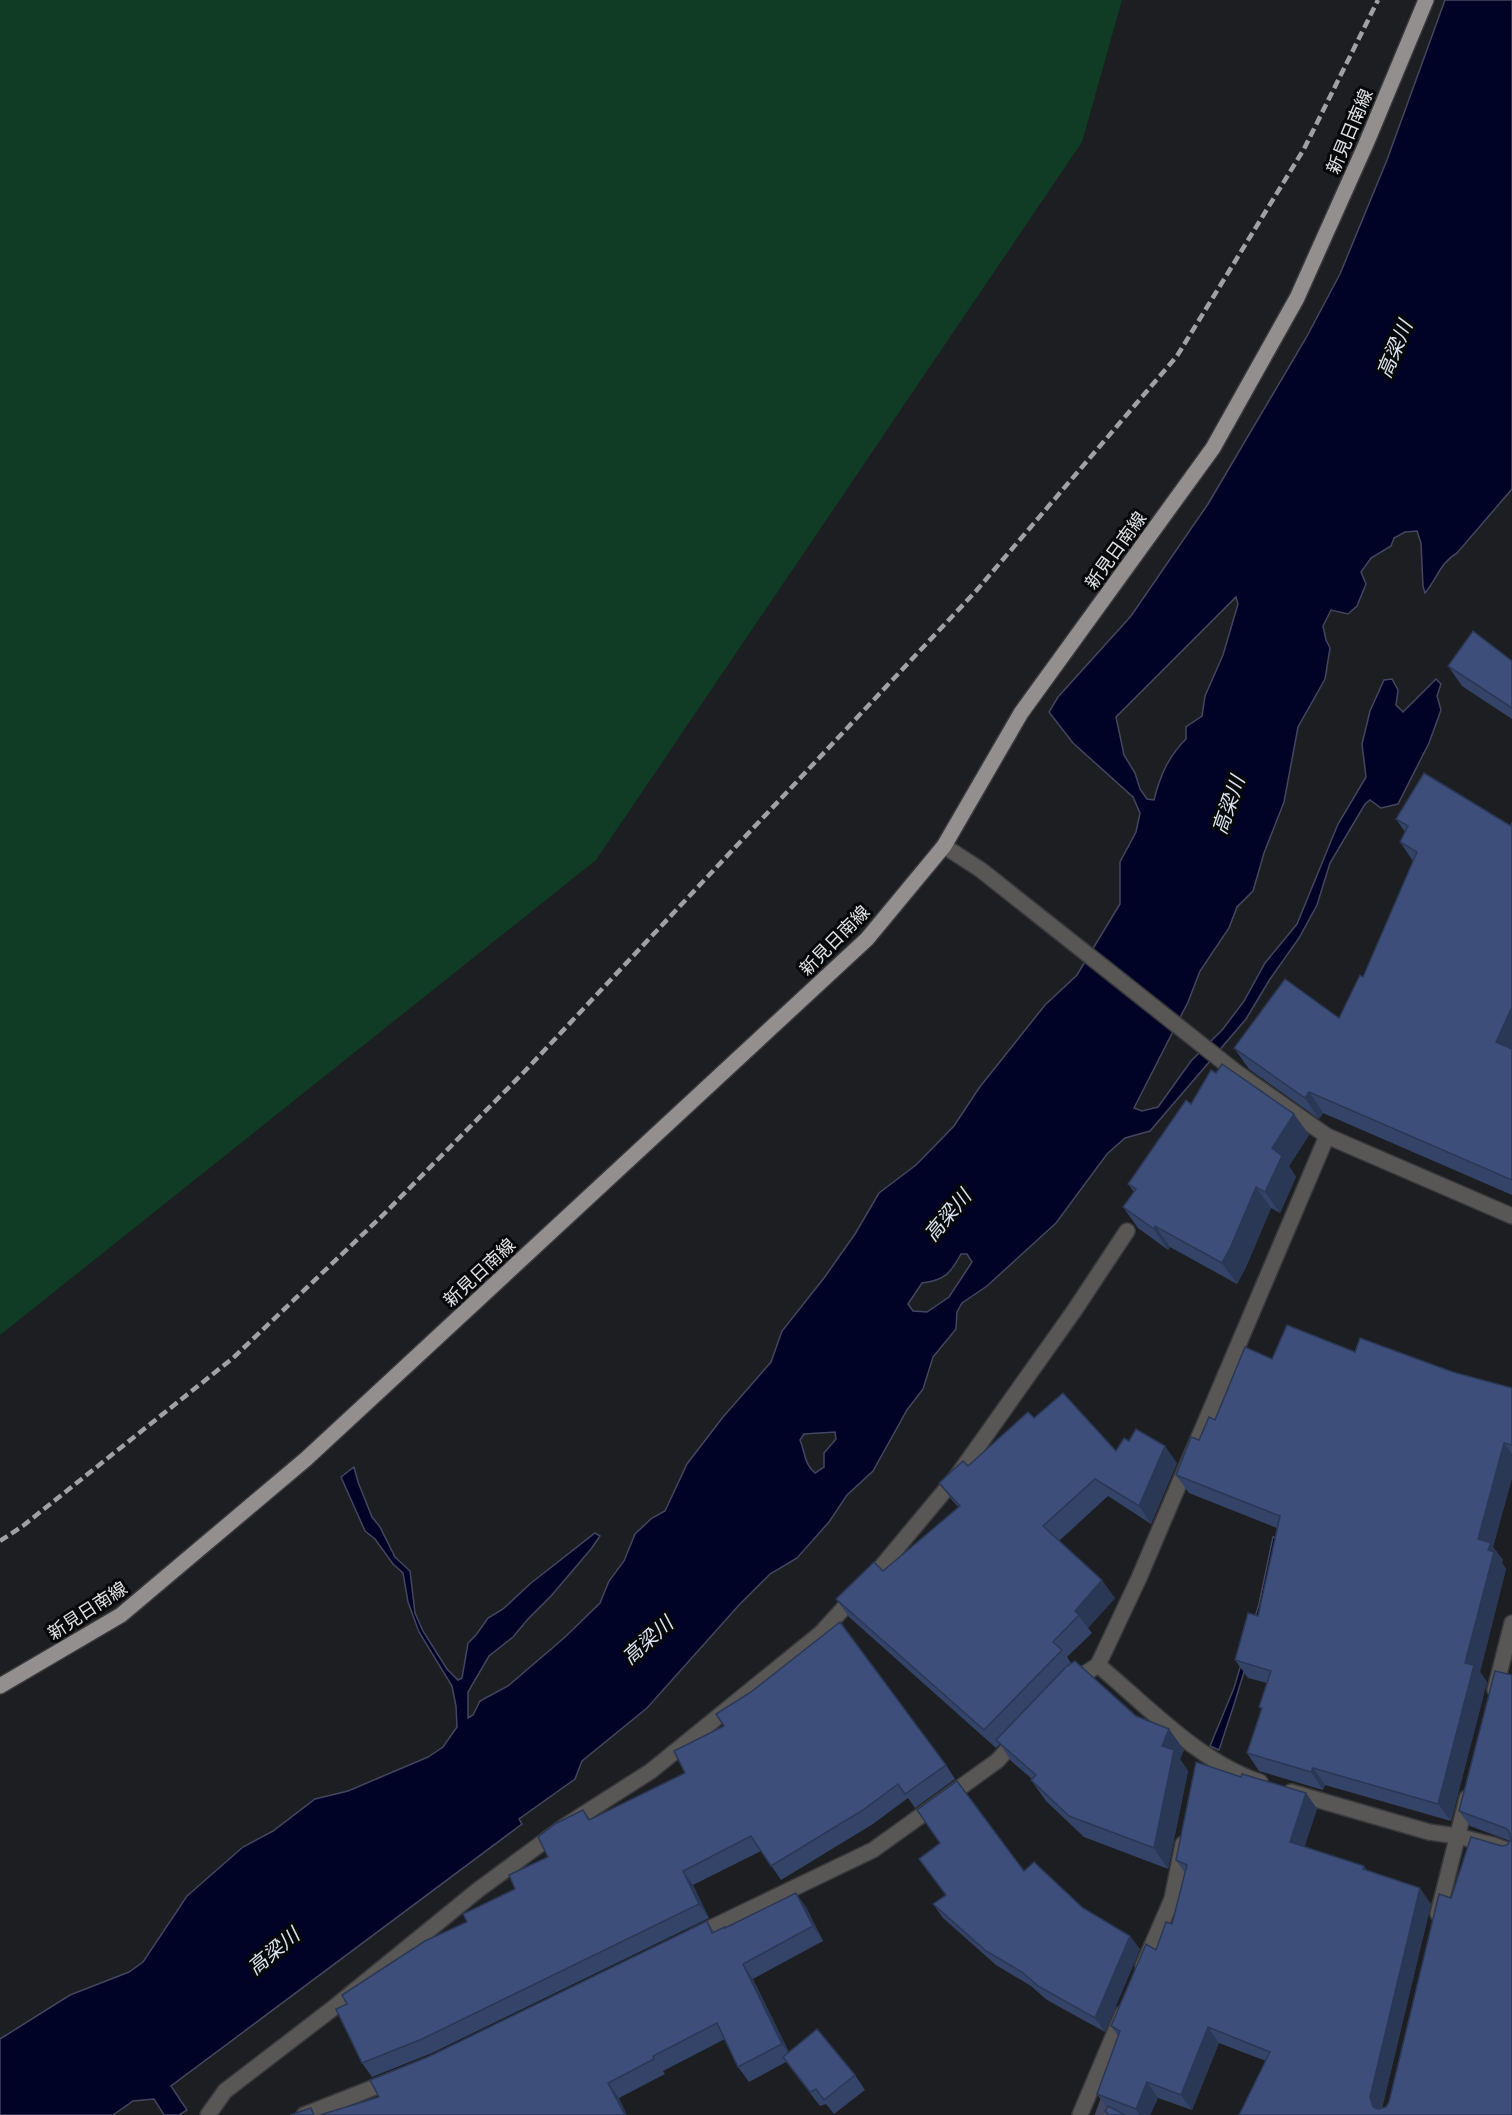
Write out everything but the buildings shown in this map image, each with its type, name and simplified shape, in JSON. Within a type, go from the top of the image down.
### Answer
[{"type":"main road","name":"新見日南線","points":[[0,1686],[121,1615],[306,1459],[867,939],[944,846],[1021,713],[1213,448],[1297,298],[1366,144],[1426,0]]},
{"type":"street","points":[[944,846],[981,870],[1236,1072],[1327,1136],[1512,1216]]},
{"type":"street","points":[[1060,1695],[1076,1679],[1098,1665],[1139,1578],[1327,1136]]},
{"type":"street","points":[[208,2115],[225,2091],[332,2009],[478,1890],[564,1826],[651,1771],[821,1634],[882,1566],[957,1476],[1074,1311],[1127,1231]]},
{"type":"street","points":[[1492,1702],[1512,1623]]},
{"type":"street","points":[[1098,1665],[1201,1758],[1243,1776],[1292,1792],[1429,1832],[1457,1836],[1512,1852]]},
{"type":"street","points":[[680,1942],[873,1850],[996,1761],[1028,1728]]},
{"type":"street","points":[[1435,1929],[1472,1780]]},
{"type":"street","points":[[1080,2115],[1172,1899],[1186,1831]]},
{"type":"street","points":[[304,2115],[403,2076]]},
{"type":"green space","points":[[0,0],[1122,0],[1082,142],[596,860],[0,1335]]},
{"type":"water","name":"高梁川","points":[[1445,0],[1512,0],[1512,489],[1457,553],[1447,561],[1425,593],[1421,543],[1417,531],[1405,532],[1394,538],[1391,546],[1371,558],[1361,572],[1366,584],[1357,606],[1348,614],[1331,610],[1323,626],[1330,648],[1325,679],[1298,727],[1284,802],[1264,853],[1253,891],[1237,907],[1229,928],[1200,971],[1188,1002],[1134,1108],[1142,1111],[1158,1107],[1191,1061],[1223,1029],[1244,1001],[1265,963],[1297,924],[1338,824],[1366,777],[1362,744],[1370,711],[1384,680],[1392,679],[1398,690],[1396,705],[1403,712],[1436,679],[1441,684],[1437,696],[1441,710],[1429,743],[1398,804],[1381,808],[1370,800],[1365,804],[1330,863],[1317,905],[1299,938],[1270,979],[1246,1019],[1150,1131],[1125,1138],[1107,1154],[1056,1223],[987,1286],[962,1303],[957,1312],[956,1329],[933,1357],[923,1389],[907,1410],[873,1471],[847,1495],[829,1522],[797,1558],[770,1574],[739,1605],[647,1708],[582,1761],[575,1779],[519,1819],[522,1824],[171,2086],[187,2110],[179,2115],[164,2115],[154,2099],[133,2101],[113,2115],[0,2115],[0,2039],[70,1995],[129,1972],[143,1962],[187,1896],[243,1847],[273,1831],[315,1799],[348,1791],[428,1757],[443,1747],[457,1727],[452,1686],[419,1632],[408,1602],[403,1573],[393,1564],[375,1539],[365,1531],[341,1477],[354,1467],[372,1517],[380,1527],[395,1557],[410,1571],[415,1613],[423,1631],[447,1669],[458,1680],[462,1678],[468,1643],[488,1618],[503,1609],[531,1583],[595,1533],[600,1536],[551,1596],[513,1637],[489,1656],[468,1692],[468,1718],[473,1715],[480,1701],[508,1686],[564,1638],[600,1603],[609,1581],[624,1561],[635,1534],[652,1518],[665,1511],[687,1464],[723,1417],[771,1362],[782,1331],[855,1234],[879,1193],[916,1165],[954,1126],[979,1088],[1045,1005],[1077,975],[1120,904],[1120,862],[1136,832],[1140,813],[1133,797],[1073,743],[1049,712],[1058,697],[1131,616],[1208,504],[1306,338],[1340,274],[1387,160]],"holes":[[[1236,597],[1238,604],[1223,655],[1205,696],[1202,716],[1186,727],[1186,739],[1165,767],[1154,800],[1147,799],[1124,755],[1116,717]],[[961,1254],[967,1254],[972,1262],[949,1297],[927,1312],[913,1311],[908,1304],[922,1283],[942,1278]],[[835,1432],[836,1439],[824,1453],[824,1467],[815,1473],[807,1461],[800,1440],[804,1434]]]},
{"type":"water","points":[[1273,1537],[1280,1538],[1260,1618],[1219,1750],[1210,1746],[1234,1688],[1259,1604]]},
{"type":"waterway","points":[[1101,2115],[1110,2090]]},
{"type":"railway","points":[[0,1541],[24,1525],[233,1358],[382,1216],[524,1072],[976,591],[1177,356],[1304,149],[1378,0]]}]
